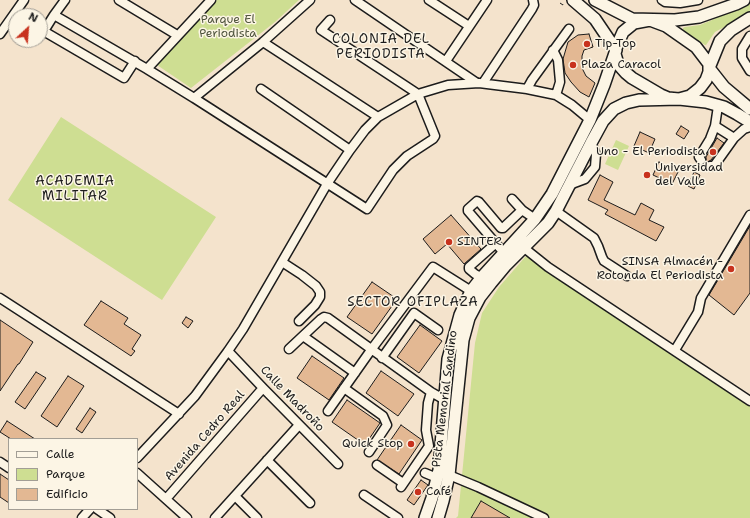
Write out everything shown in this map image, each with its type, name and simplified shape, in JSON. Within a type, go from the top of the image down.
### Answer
[{"type":"main road","points":[[738,1],[689,19],[639,21],[628,28],[621,36],[615,54],[621,68],[626,73],[657,93],[668,98],[706,102],[734,112],[750,122]]},
{"type":"main road","points":[[568,2],[595,19],[616,50]]},
{"type":"main road","points":[[602,2],[632,18],[650,20],[666,26],[696,47],[706,58],[709,68],[724,87],[750,109]]},
{"type":"main road","points":[[679,99],[690,96],[700,88],[707,78],[709,68],[720,41],[731,30],[750,18]]},
{"type":"main road","name":"Pista Memorial Sandino","points":[[438,518],[449,474],[452,429],[462,340],[469,318],[480,297],[486,280],[504,253],[535,219],[552,194],[590,120],[616,50]]},
{"type":"main road","name":"Pista Memorial Sandino","points":[[426,518],[439,470],[448,360],[460,315],[471,291],[486,280],[548,223],[556,211],[590,143],[603,121],[619,106],[639,100],[679,99]]},
{"type":"main road","points":[[452,429],[450,423],[451,406],[445,400],[452,393],[455,377],[459,369]]},
{"type":"street","points":[[48,23],[65,0]]},
{"type":"street","points":[[119,0],[177,35]]},
{"type":"street","points":[[148,69],[177,35],[211,0]]},
{"type":"street","points":[[194,98],[263,42],[310,0]]},
{"type":"street","points":[[355,0],[446,61],[465,79],[480,83],[527,89],[556,95],[572,105],[590,120]]},
{"type":"street","points":[[429,0],[469,26]]},
{"type":"street","points":[[446,61],[486,0]]},
{"type":"street","points":[[480,83],[532,9],[534,5],[533,0]]},
{"type":"street","points":[[662,0],[665,2],[680,3],[698,0]]},
{"type":"street","points":[[54,16],[148,69],[367,210],[390,174],[401,162],[412,152],[435,137],[418,94],[321,30],[330,20]]},
{"type":"street","points":[[0,34],[8,24]]},
{"type":"street","points":[[527,89],[569,29]]},
{"type":"street","points":[[48,34],[124,78],[135,61]]},
{"type":"street","points":[[750,36],[742,49],[742,58],[750,71]]},
{"type":"street","points":[[263,42],[378,117]]},
{"type":"street","points":[[553,50],[558,60],[560,82],[556,95]]},
{"type":"street","points":[[138,457],[195,396],[228,351],[243,329],[327,184],[365,130],[378,117],[418,94],[465,79]]},
{"type":"street","points":[[262,89],[350,150]]},
{"type":"street","points":[[701,160],[699,156],[710,139],[715,126],[718,106]]},
{"type":"street","points":[[715,126],[734,138]]},
{"type":"street","points":[[710,166],[714,166],[734,138],[744,129],[750,127]]},
{"type":"street","points":[[569,185],[585,179],[596,168],[596,154],[590,143]]},
{"type":"street","points":[[569,159],[579,166],[596,168]]},
{"type":"street","points":[[512,199],[522,210],[535,219]]},
{"type":"street","points":[[504,253],[468,211],[468,209],[477,201],[479,202],[501,228],[503,228],[522,210]]},
{"type":"street","points":[[556,211],[594,238],[604,261],[627,276]]},
{"type":"street","points":[[675,350],[698,312],[700,298],[750,215]]},
{"type":"street","points":[[486,280],[475,274],[469,269],[469,267],[495,244]]},
{"type":"street","points":[[523,247],[548,268],[675,350],[750,401]]},
{"type":"street","points":[[282,262],[316,286],[320,292],[320,297],[315,305],[298,321]]},
{"type":"street","points":[[328,411],[433,267],[471,291]]},
{"type":"street","points":[[0,298],[179,414]]},
{"type":"street","points":[[382,358],[414,313],[438,330]]},
{"type":"street","points":[[289,349],[321,319],[324,317],[328,318],[382,358],[445,400]]},
{"type":"street","points":[[303,336],[355,373]]},
{"type":"street","name":"Calle Madroño","points":[[228,351],[338,464]]},
{"type":"street","name":"Avenida Cedro Real","points":[[166,499],[263,388]]},
{"type":"street","points":[[344,388],[383,416],[387,425],[369,452]]},
{"type":"street","points":[[377,465],[402,485],[429,446],[426,430],[428,403],[431,392]]},
{"type":"street","points":[[215,518],[299,425]]},
{"type":"street","points":[[267,460],[310,503]]},
{"type":"street","points":[[425,473],[437,478]]},
{"type":"street","points":[[138,474],[187,518]]},
{"type":"street","points":[[449,474],[544,518]]},
{"type":"street","points":[[364,495],[398,518]]},
{"type":"street","points":[[235,496],[256,518]]},
{"type":"street","points":[[98,510],[110,518]]},
{"type":"path","points":[[560,3],[568,2]]},
{"type":"green space","name":"Parque El Periodista","points":[[217,0],[299,0],[275,22],[191,88],[157,65]]},
{"type":"green space","points":[[750,1],[750,13],[715,32],[706,45],[683,30],[685,27],[700,25],[712,20]]},
{"type":"green space","points":[[61,117],[216,217],[162,300],[8,200]]},
{"type":"green space","points":[[616,140],[629,146],[618,170],[605,164]]},
{"type":"green space","points":[[526,256],[750,405],[750,518],[456,518],[458,516],[475,343],[482,313],[499,287]]},
{"type":"building","name":"Plaza Caracol","points":[[589,34],[593,47],[584,50],[582,56],[582,68],[586,76],[595,83],[589,97],[580,92],[571,82],[565,73],[563,59],[568,42],[578,35]]},
{"type":"building","points":[[681,126],[689,131],[684,139],[676,134]]},
{"type":"building","points":[[640,132],[655,139],[649,153],[634,146]]},
{"type":"building","points":[[717,138],[724,143],[711,160],[706,163],[706,157]]},
{"type":"building","points":[[659,162],[678,172],[672,184],[653,175]]},
{"type":"building","points":[[694,172],[700,175],[694,189],[688,186]]},
{"type":"building","points":[[600,175],[613,182],[604,200],[635,215],[641,203],[654,210],[649,220],[664,227],[656,241],[605,214],[608,210],[588,200]]},
{"type":"building","name":"SINTER","points":[[451,215],[481,249],[464,264],[447,244],[435,254],[423,239]]},
{"type":"building","points":[[750,226],[750,293],[734,315],[709,295]]},
{"type":"building","points":[[372,282],[397,299],[372,334],[347,317]]},
{"type":"building","points":[[101,301],[128,318],[124,324],[141,335],[132,349],[135,351],[131,356],[84,325]]},
{"type":"building","points":[[186,317],[193,321],[188,328],[182,323]]},
{"type":"building","points":[[0,320],[33,342],[0,391]]},
{"type":"building","points":[[420,325],[442,341],[419,373],[397,357]]},
{"type":"building","points":[[312,356],[344,378],[329,400],[297,378]]},
{"type":"building","points":[[381,371],[414,394],[398,416],[366,393]]},
{"type":"building","points":[[36,372],[46,378],[25,409],[15,402]]},
{"type":"building","points":[[68,376],[84,386],[57,427],[41,416]]},
{"type":"building","points":[[347,400],[380,423],[365,445],[332,422]]},
{"type":"building","points":[[90,408],[96,412],[82,433],[76,429]]},
{"type":"building","points":[[7,421],[33,438],[9,438],[0,432]]},
{"type":"building","points":[[401,425],[422,440],[399,474],[377,460]]},
{"type":"building","points":[[0,474],[8,479],[8,502],[0,497]]},
{"type":"building","name":"Café","points":[[421,480],[428,485],[414,505],[407,500]]},
{"type":"building","points":[[481,501],[510,518],[471,518]]},
{"type":"place","name":"Tip-Top","points":[[587,44]]},
{"type":"place","name":"Plaza Caracol","points":[[573,65]]},
{"type":"place","name":"Uno - El Periodista","points":[[713,152]]},
{"type":"place","name":"Universidad del Valle","points":[[647,175]]},
{"type":"place","name":"SINTER","points":[[449,242]]},
{"type":"place","name":"SINSA Almacén - Rotonda El Periodista","points":[[731,269]]},
{"type":"place","name":"Quick Stop","points":[[411,444]]},
{"type":"place","name":"Café","points":[[418,492]]},
{"type":"district","name":"COLONIA DEL PERIODISTA","points":[[381,48]]},
{"type":"district","name":"ACADEMIA MILITAR","points":[[75,190]]},
{"type":"district","name":"SECTOR OFIPLAZA","points":[[413,303]]}]
